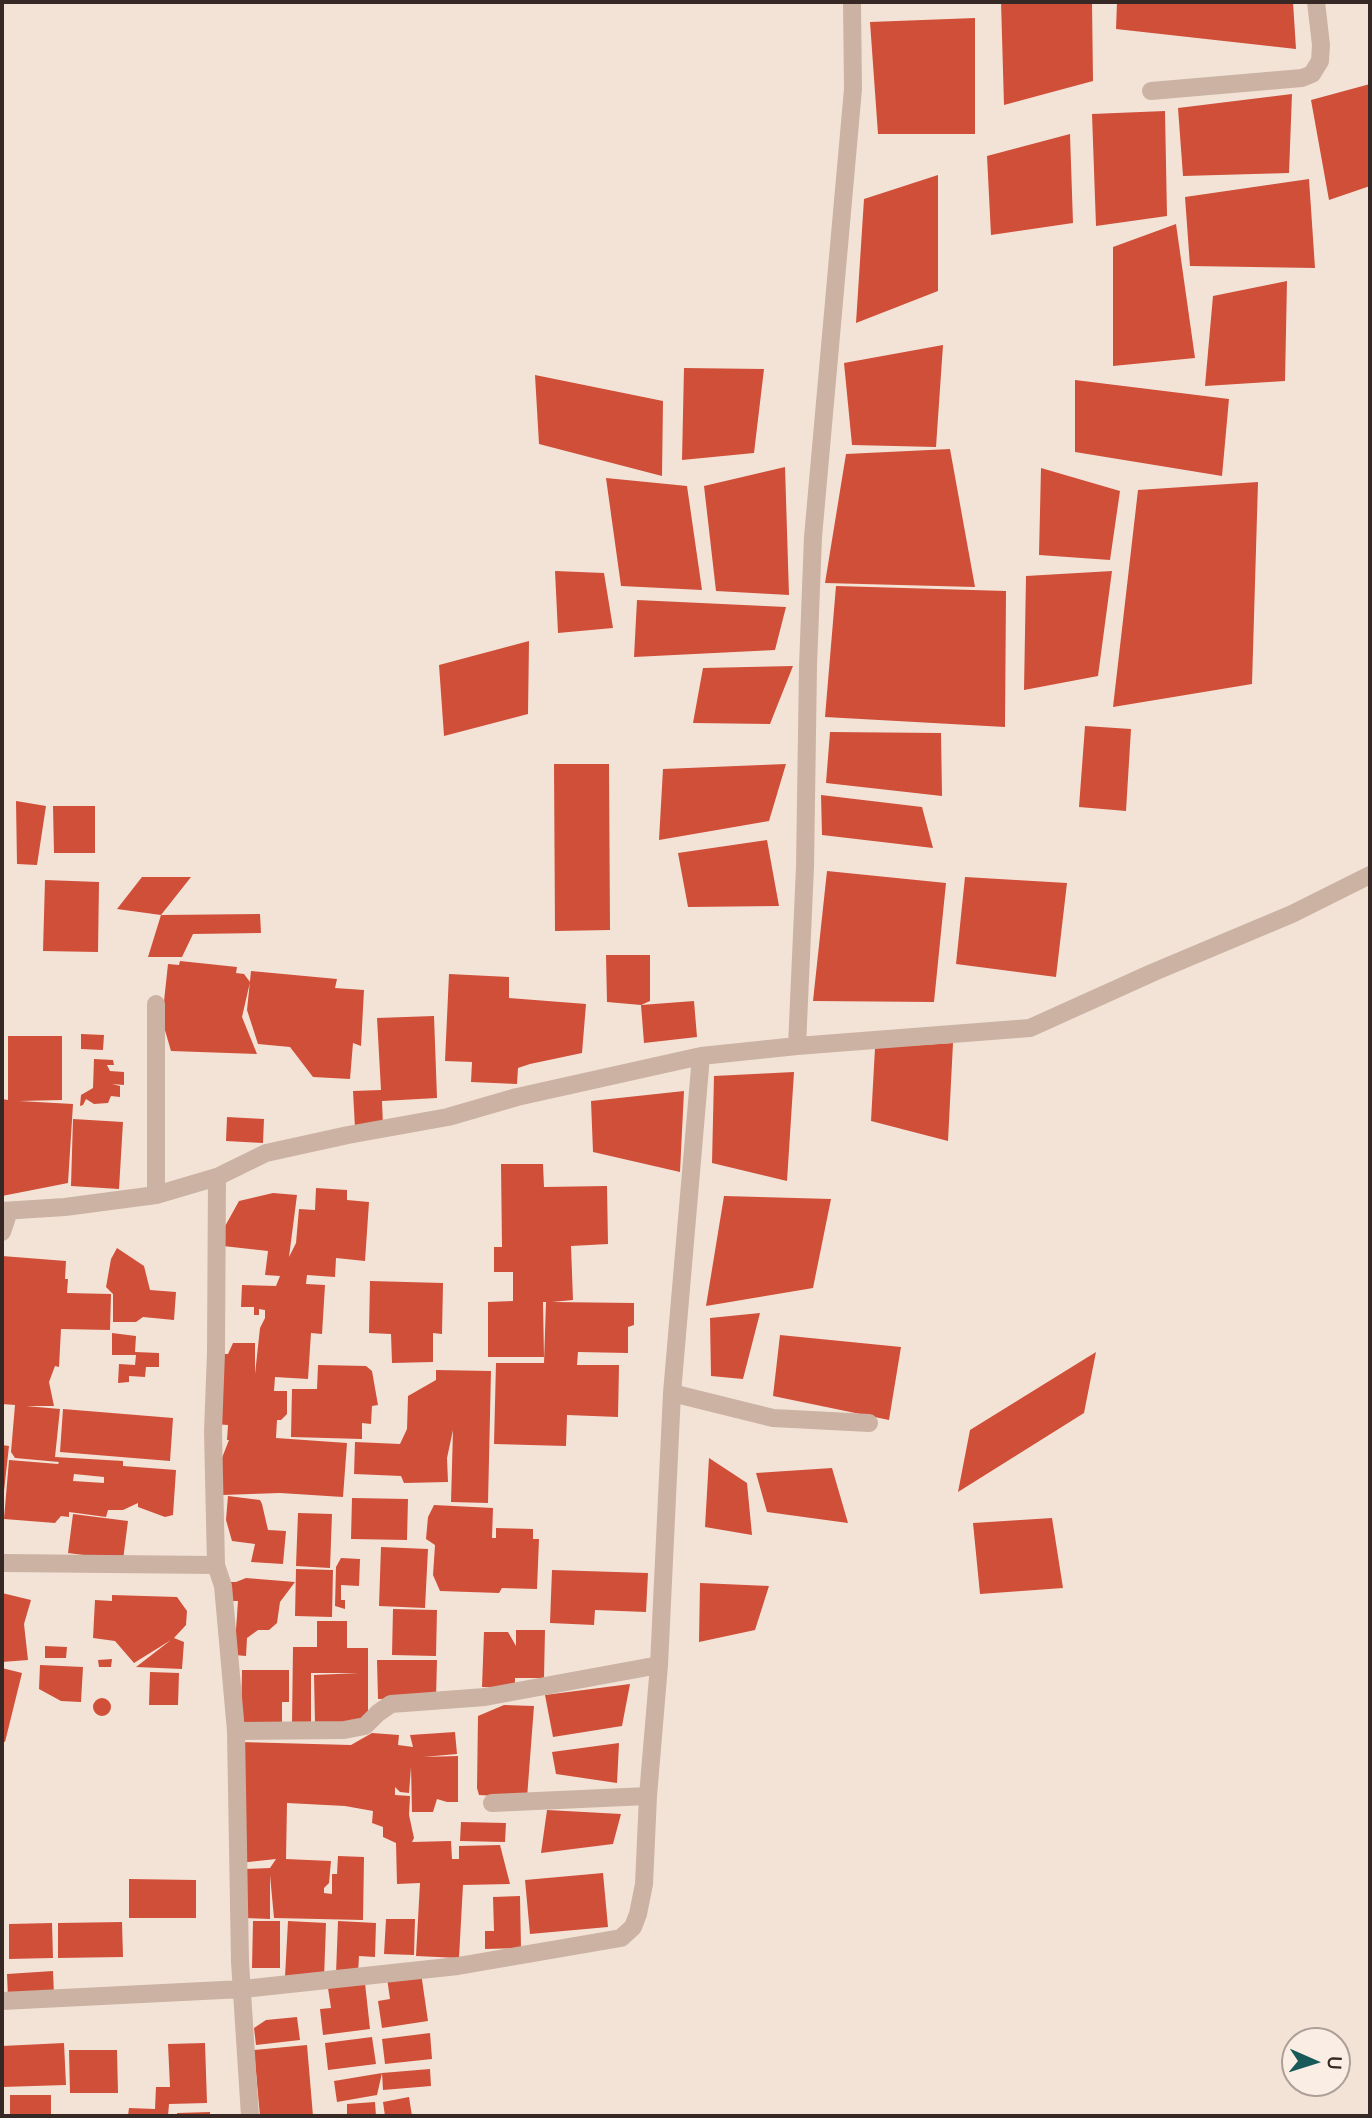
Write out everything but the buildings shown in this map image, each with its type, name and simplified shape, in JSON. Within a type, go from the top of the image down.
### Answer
[{"type":"street","points":[[797,1046],[805,867],[813,537],[853,89],[852,2]]},
{"type":"street","points":[[1151,91],[1302,78],[1312,74],[1320,61],[1321,45],[1316,2]]},
{"type":"street","points":[[2,1231],[6,1211],[65,1207],[156,1195],[217,1177],[265,1153],[448,1117],[517,1097],[701,1056],[1030,1028],[1292,914],[1370,876]]},
{"type":"street","points":[[156,1003],[156,1195]]},
{"type":"street","points":[[2,2001],[243,1989],[458,1966],[621,1938],[633,1927],[644,1884],[659,1665],[672,1393],[701,1056]]},
{"type":"street","points":[[217,1177],[213,1432],[216,1565],[223,1586],[236,1731],[240,1962],[250,2116]]},
{"type":"street","points":[[672,1393],[773,1418],[869,1423]]},
{"type":"street","points":[[2,1563],[216,1565]]},
{"type":"street","points":[[236,1731],[344,1730],[365,1726],[391,1704],[485,1697],[659,1665]]},
{"type":"street","points":[[492,1802],[648,1796]]}]
